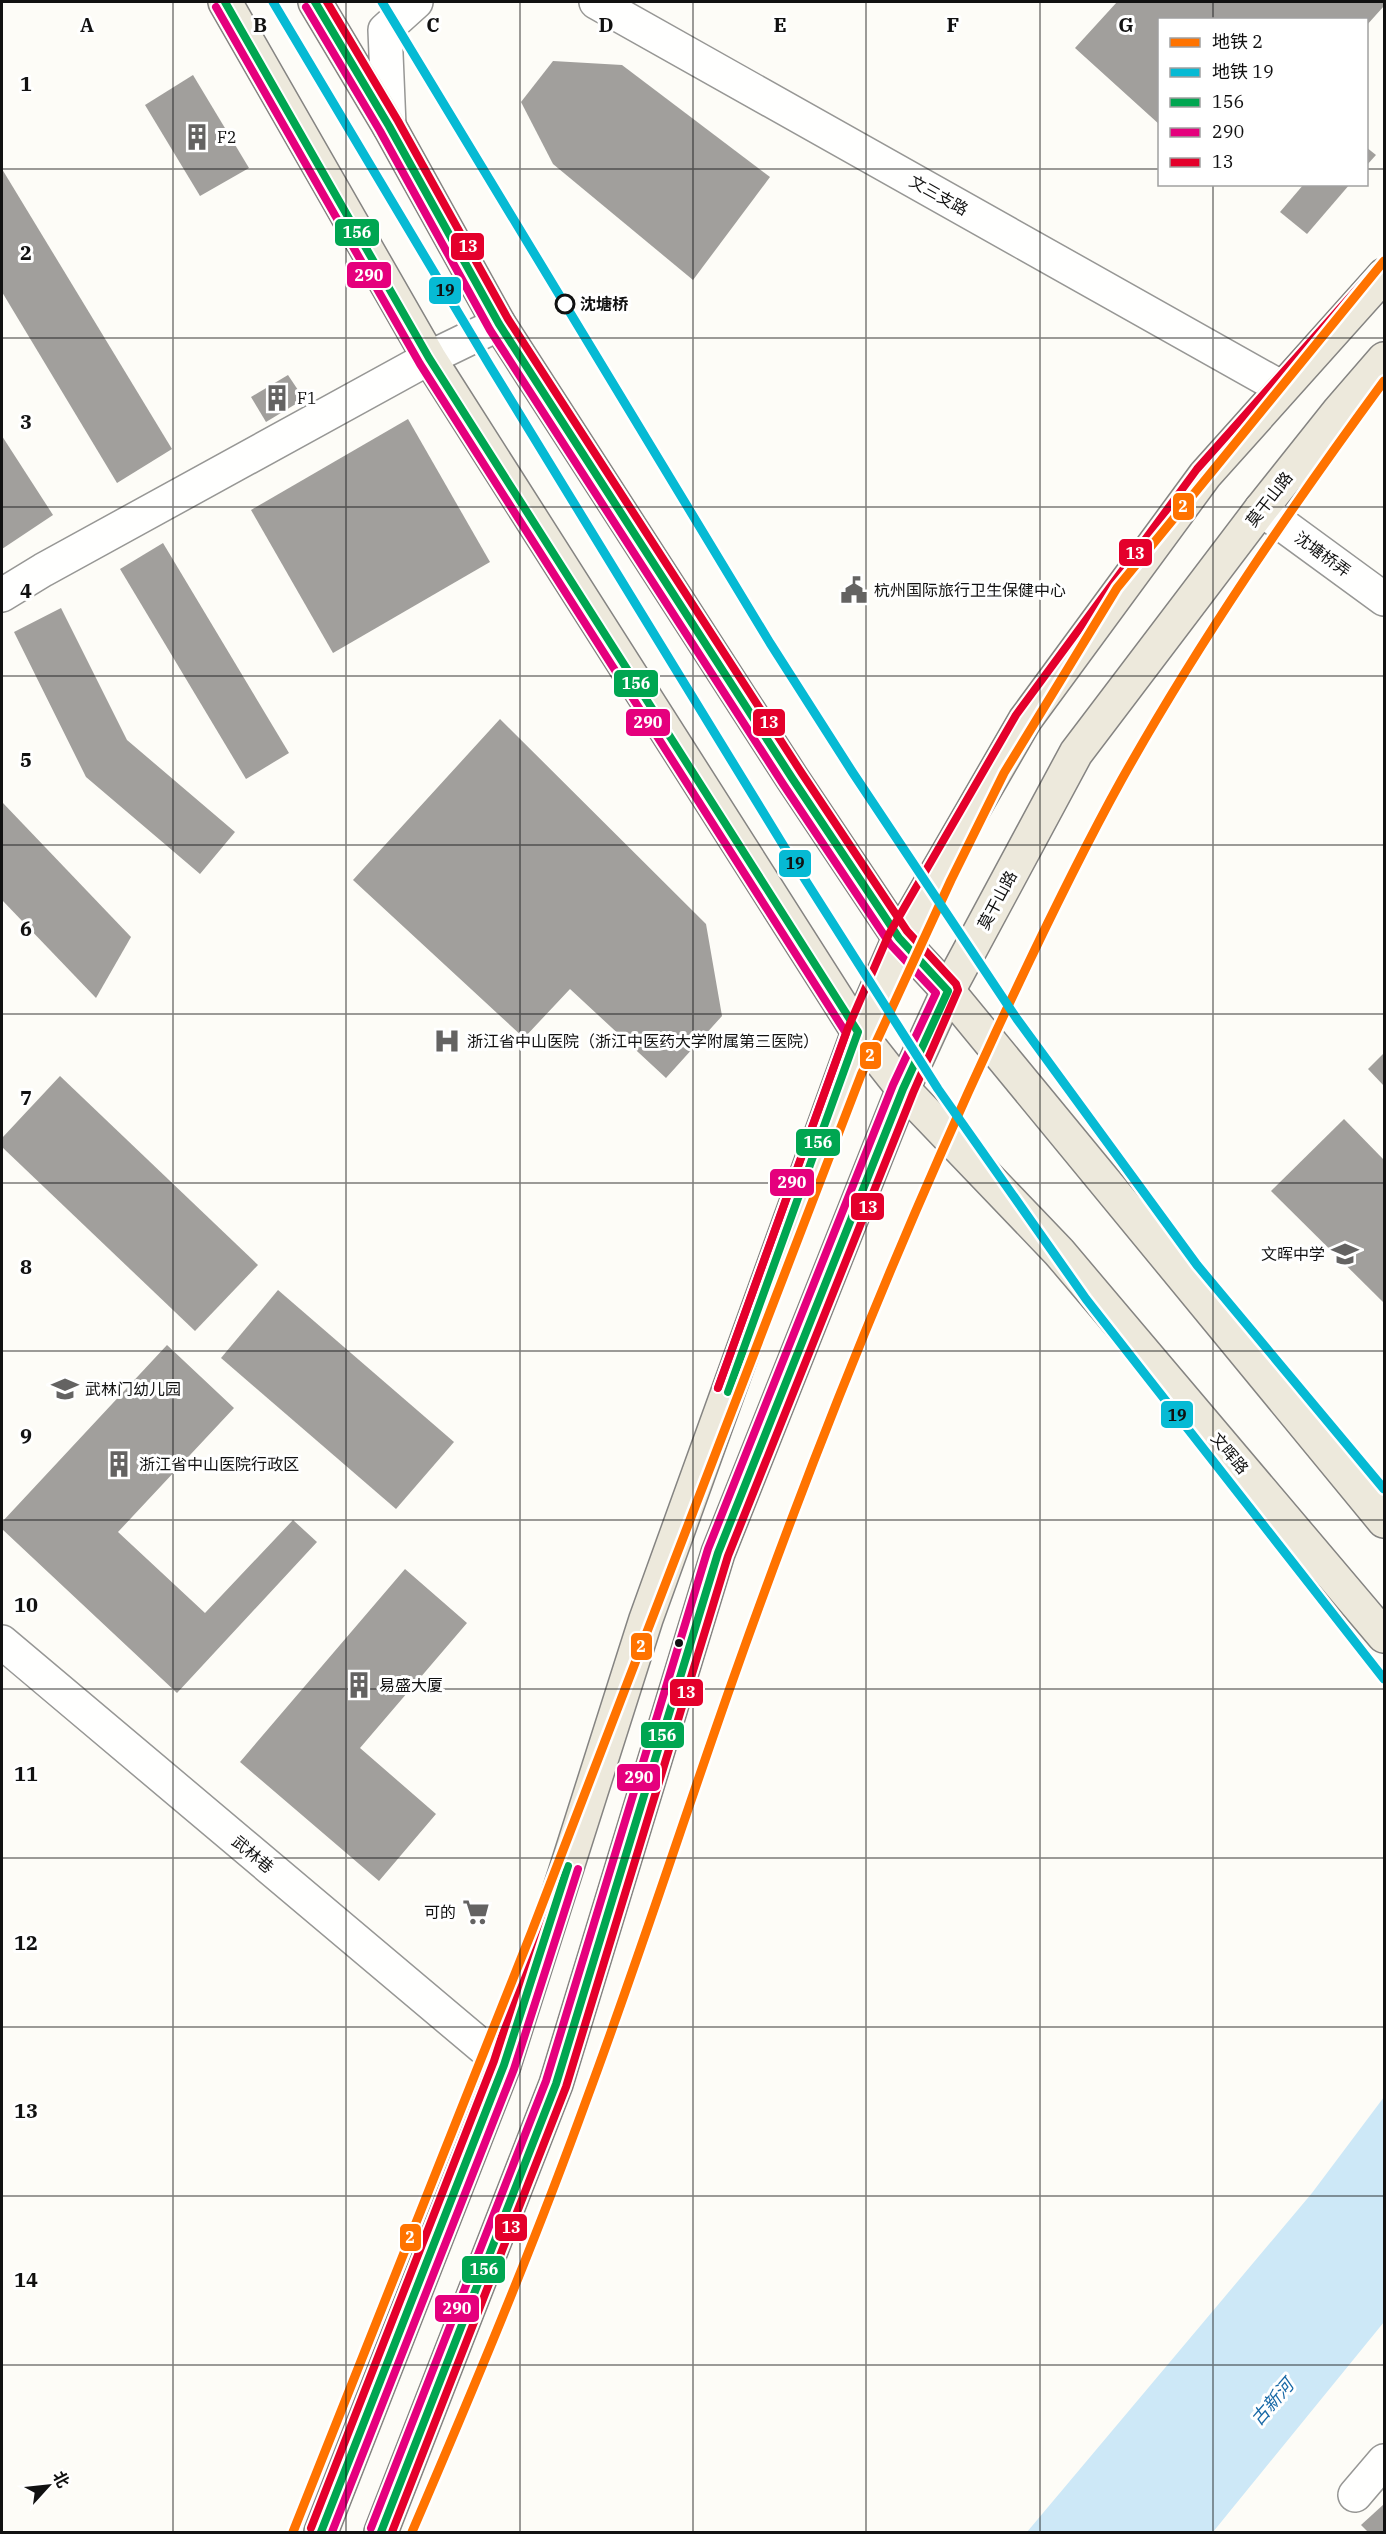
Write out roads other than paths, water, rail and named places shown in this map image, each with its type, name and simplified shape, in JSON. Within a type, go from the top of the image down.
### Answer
[{"type":"main road","name":"文晖路","points":[[225,2],[429,358],[858,1032],[903,1089],[1059,1252],[1384,1636]]},
{"type":"main road","points":[[315,2],[389,126],[499,324],[786,768],[899,938],[948,991],[1384,1521]]},
{"type":"main road","points":[[321,2532],[504,2065],[646,1619],[858,1032],[899,938],[1025,720],[1205,475],[1384,275]]},
{"type":"main road","name":"莫干山路","points":[[381,2532],[556,2084],[718,1553],[903,1089],[948,991],[1076,753],[1261,508],[1384,359]]},
{"type":"street","points":[[389,126],[385,30],[416,2]]},
{"type":"street","name":"文三支路","points":[[596,2],[1282,388]]},
{"type":"street","points":[[2,596],[43,570],[429,358],[499,324]]},
{"type":"street","name":"沈塘桥弄","points":[[1261,508],[1384,599]]},
{"type":"street","name":"武林巷","points":[[2,1642],[504,2065]]},
{"type":"street","points":[[1356,2495],[1384,2461]]},
{"type":"water","name":"古新河","points":[[1384,2097],[1384,2322],[1213,2532],[1027,2532],[1312,2193]]},
{"type":"metro line","name":"19","points":[[273,2],[490,366],[785,848],[938,1089],[1086,1299],[1384,1679]]},
{"type":"metro line","name":"19","points":[[382,2],[770,643],[853,773],[1017,1019],[1197,1265],[1384,1489]]},
{"type":"metro line","name":"2","points":[[293,2532],[532,1931],[861,1075],[951,880],[1004,773],[1117,588],[1384,261]]},
{"type":"metro line","name":"2","points":[[412,2532],[502,2318],[566,2156],[791,1520],[855,1356],[958,1114],[1072,873],[1152,727],[1247,576],[1384,381]]},
{"type":"place","name":"F2","points":[[197,137]]},
{"type":"place","name":"沈塘桥","points":[[565,304]]},
{"type":"place","name":"F1","points":[[277,398]]},
{"type":"place","name":"杭州国际旅行卫生保健中心","points":[[854,590]]},
{"type":"place","name":"浙江省中山医院（浙江中医药大学附属第三医院）","points":[[447,1041]]},
{"type":"place","name":"文晖中学","points":[[1345,1254]]},
{"type":"place","name":"武林门幼儿园","points":[[65,1389]]},
{"type":"place","name":"浙江省中山医院行政区","points":[[119,1464]]},
{"type":"place","name":"易盛大厦","points":[[359,1685]]},
{"type":"place","name":"可的","points":[[476,1912]]}]
